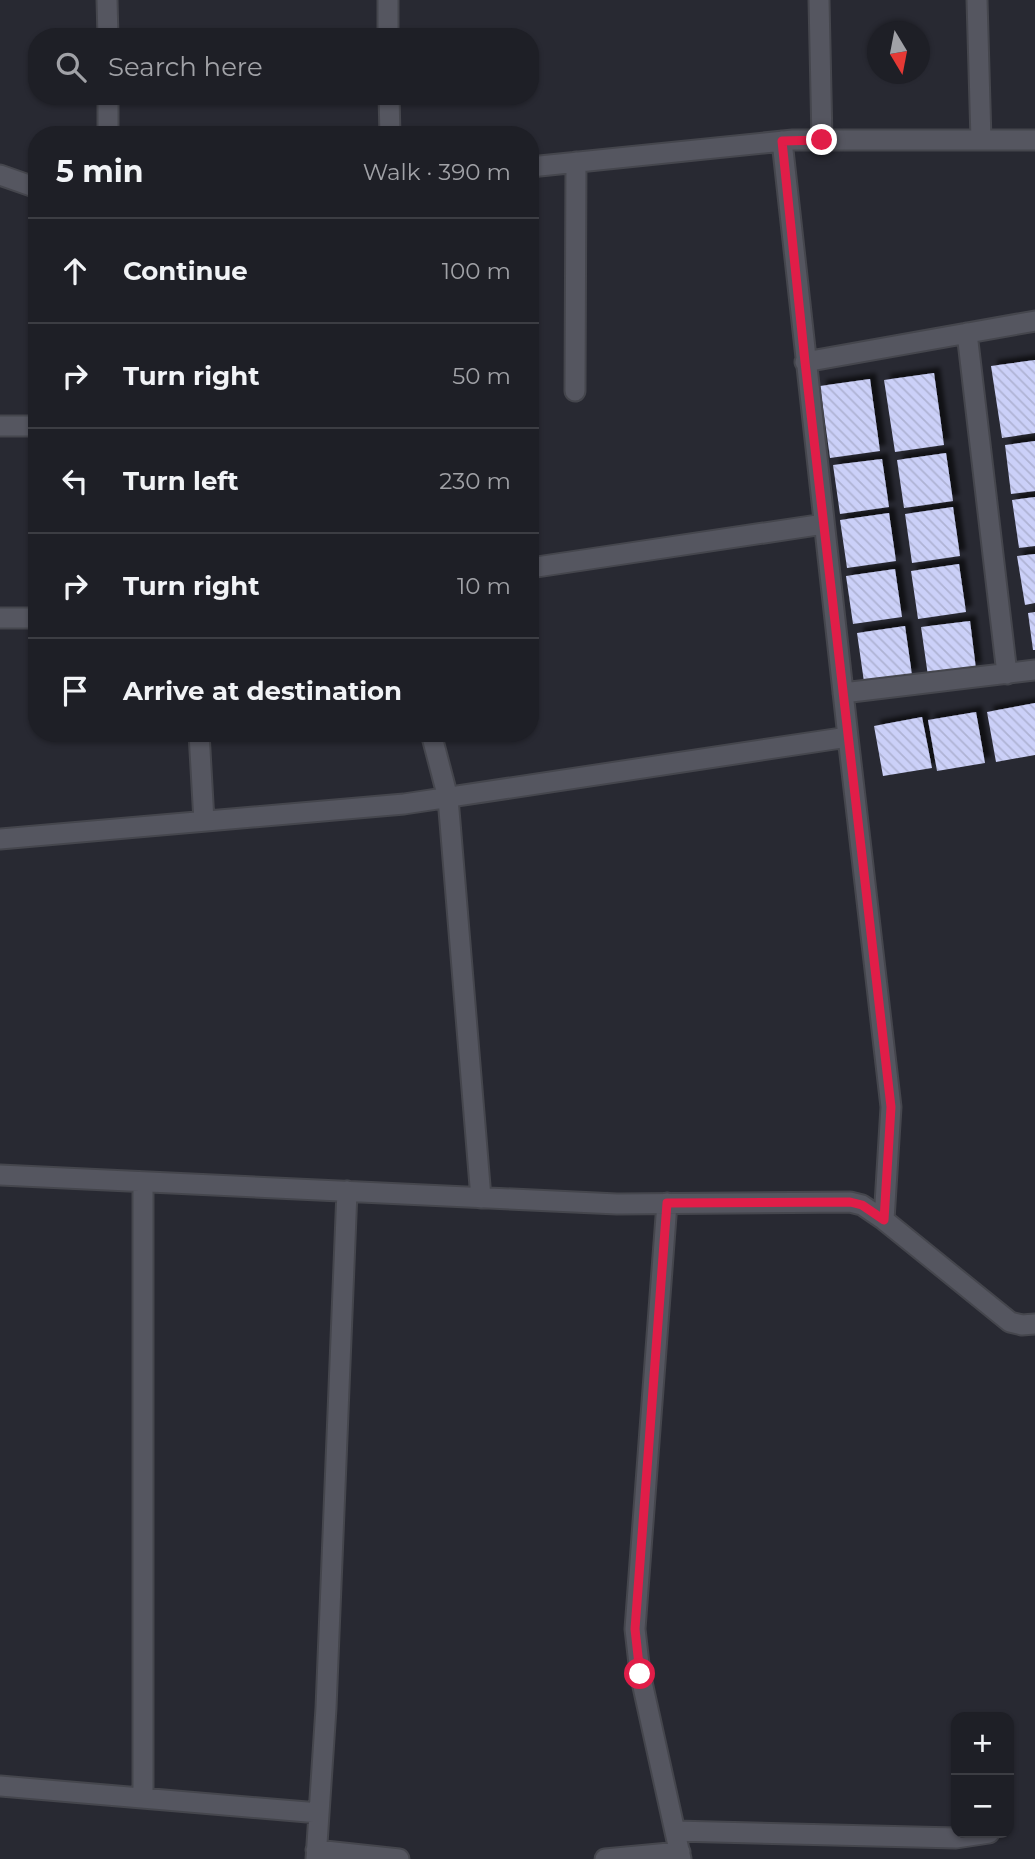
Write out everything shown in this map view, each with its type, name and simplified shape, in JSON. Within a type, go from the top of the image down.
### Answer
[{"type":"street","points":[[107,0],[107,28]]},
{"type":"street","points":[[388,0],[388,28]]},
{"type":"street","points":[[819,0],[822,140]]},
{"type":"street","points":[[977,0],[981,140]]},
{"type":"street","points":[[108,105],[108,126]]},
{"type":"street","points":[[389,105],[390,126]]},
{"type":"street","points":[[539,166],[782,141],[1035,140]]},
{"type":"street","points":[[782,141],[891,1107],[884,1220]]},
{"type":"street","points":[[575,391],[576,162]]},
{"type":"street","points":[[0,175],[28,185]]},
{"type":"street","points":[[805,362],[1035,321]]},
{"type":"street","points":[[967,333],[1007,674]]},
{"type":"street","points":[[0,426],[28,426]]},
{"type":"street","points":[[539,567],[824,524]]},
{"type":"street","points":[[0,618],[28,618]]},
{"type":"street","points":[[843,694],[1035,670]]},
{"type":"street","points":[[0,839],[404,804],[848,737]]},
{"type":"street","points":[[200,742],[204,821]]},
{"type":"street","points":[[433,742],[448,798],[481,1198]]},
{"type":"street","points":[[0,1175],[617,1204],[850,1202],[862,1205],[884,1220],[1010,1322],[1035,1324]]},
{"type":"street","points":[[143,1182],[143,1798]]},
{"type":"street","points":[[346,1191],[326,1708],[316,1855],[398,1859]]},
{"type":"street","points":[[605,1859],[680,1855],[640,1674],[635,1629],[667,1203]]},
{"type":"street","points":[[0,1786],[319,1813]]},
{"type":"street","points":[[675,1831],[951,1838]]},
{"type":"building","points":[[1035,360],[1035,433],[1002,438],[991,366]]},
{"type":"building","points":[[934,373],[944,445],[895,452],[884,380]]},
{"type":"building","points":[[870,379],[880,451],[830,458],[820,386]]},
{"type":"building","points":[[1035,441],[1035,491],[1011,494],[1005,445]]},
{"type":"building","points":[[946,453],[953,501],[904,508],[897,460]]},
{"type":"building","points":[[882,459],[889,507],[840,514],[833,465]]},
{"type":"building","points":[[1035,497],[1035,546],[1019,548],[1012,500]]},
{"type":"building","points":[[953,507],[960,556],[912,563],[905,514]]},
{"type":"building","points":[[889,513],[896,561],[847,568],[840,520]]},
{"type":"building","points":[[1035,554],[1035,603],[1025,605],[1017,556]]},
{"type":"building","points":[[959,564],[966,612],[918,619],[911,571]]},
{"type":"building","points":[[895,569],[902,617],[853,624],[846,576]]},
{"type":"building","points":[[1035,612],[1035,650],[1033,650],[1028,613]]},
{"type":"building","points":[[970,621],[976,669],[928,676],[921,627]]},
{"type":"building","points":[[905,626],[912,675],[864,682],[857,633]]},
{"type":"building","points":[[1035,703],[1035,755],[996,762],[987,712]]},
{"type":"building","points":[[976,712],[985,763],[937,771],[928,720]]},
{"type":"building","points":[[922,717],[932,768],[883,776],[874,726]]},
{"type":"route","points":[[640,1674],[635,1629],[667,1203],[850,1202],[862,1205],[884,1220],[891,1107],[782,141],[822,140]]}]
